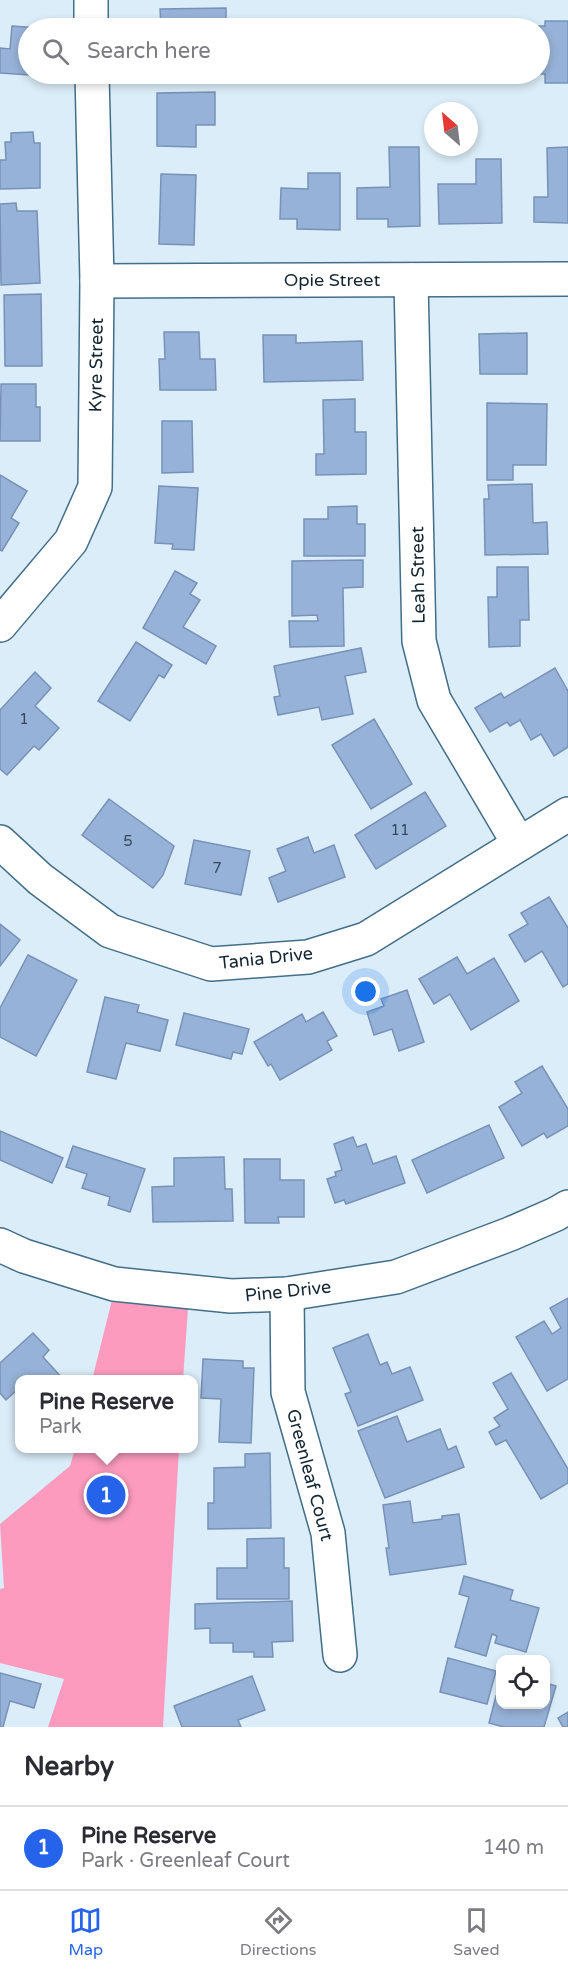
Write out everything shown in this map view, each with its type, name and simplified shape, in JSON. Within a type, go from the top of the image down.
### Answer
[{"type":"street","points":[[91,0],[91,18]]},
{"type":"street","name":"Kyre Street","points":[[0,625],[71,541],[95,487],[97,281],[92,84]]},
{"type":"street","name":"Opie Street","points":[[97,281],[568,279]]},
{"type":"street","name":"Leah Street","points":[[411,280],[420,641],[434,700],[519,844]]},
{"type":"street","name":"Tania Drive","points":[[0,842],[39,879],[111,931],[212,964],[308,957],[366,939],[568,814]]},
{"type":"street","name":"Pine Drive","points":[[0,1245],[24,1256],[114,1284],[231,1296],[286,1294],[396,1277],[510,1234],[568,1207]]},
{"type":"street","name":"Greenleaf Court","points":[[286,1294],[288,1392],[328,1533],[340,1655]]},
{"type":"shaded area","points":[[112,1300],[188,1309],[183,1375],[93,1375]]},
{"type":"shaded area","points":[[74,1453],[179,1453],[163,1727],[48,1727],[64,1679],[0,1663],[0,1589],[4,1588],[0,1524],[70,1466]]},
{"type":"building","points":[[226,8],[226,18],[160,18],[160,9]]},
{"type":"building","points":[[550,21],[568,21],[568,83],[550,83]]},
{"type":"building","points":[[12,26],[18,26],[18,74],[0,73],[0,48],[10,49]]},
{"type":"building","points":[[215,92],[215,125],[196,125],[196,147],[157,146],[157,93]]},
{"type":"building","points":[[33,132],[34,143],[40,143],[40,188],[0,189],[0,160],[6,160],[5,142],[11,142],[11,133]]},
{"type":"building","points":[[389,147],[419,147],[420,226],[388,227],[388,219],[357,219],[357,188],[390,187]]},
{"type":"building","points":[[568,147],[568,223],[534,222],[534,197],[548,197],[547,148]]},
{"type":"building","points":[[476,159],[501,159],[502,223],[439,224],[438,184],[476,184]]},
{"type":"building","points":[[308,173],[340,173],[340,230],[297,229],[297,219],[280,219],[281,188],[308,189]]},
{"type":"building","points":[[161,174],[196,175],[194,245],[159,244]]},
{"type":"building","points":[[16,203],[17,211],[37,211],[40,283],[1,285],[0,204]]},
{"type":"building","points":[[41,294],[42,366],[5,366],[4,295]]},
{"type":"building","points":[[164,332],[199,332],[200,359],[215,359],[216,390],[160,390],[159,359],[165,359]]},
{"type":"building","points":[[527,333],[527,374],[480,374],[479,334]]},
{"type":"building","points":[[263,335],[296,335],[296,343],[362,341],[363,380],[264,382]]},
{"type":"building","points":[[1,384],[36,384],[36,407],[40,407],[40,441],[0,441]]},
{"type":"building","points":[[355,399],[355,432],[366,432],[366,474],[316,475],[316,454],[324,454],[323,400]]},
{"type":"building","points":[[487,403],[547,404],[546,465],[513,465],[513,480],[487,480]]},
{"type":"building","points":[[162,421],[192,421],[193,472],[162,473]]},
{"type":"building","points":[[0,475],[27,491],[11,518],[19,523],[2,551],[0,550]]},
{"type":"building","points":[[532,484],[533,523],[547,522],[548,554],[485,555],[484,499],[489,499],[488,485]]},
{"type":"building","points":[[159,486],[198,488],[194,550],[172,549],[173,544],[155,543]]},
{"type":"building","points":[[357,506],[357,524],[365,524],[365,556],[304,556],[304,519],[328,519],[328,507]]},
{"type":"building","points":[[363,560],[363,587],[343,588],[344,646],[290,647],[289,621],[318,621],[317,615],[292,616],[292,561]]},
{"type":"building","points":[[497,567],[528,567],[529,620],[520,620],[520,646],[489,647],[488,597],[497,597]]},
{"type":"building","points":[[175,571],[197,583],[190,594],[200,600],[183,627],[216,646],[206,664],[143,628]]},
{"type":"building","points":[[136,642],[172,665],[164,678],[159,675],[130,721],[98,701]]},
{"type":"building","points":[[361,648],[366,672],[345,676],[353,714],[322,720],[319,707],[278,715],[274,697],[280,696],[274,666]]},
{"type":"building","points":[[555,668],[568,691],[568,747],[554,756],[541,734],[531,740],[520,720],[510,726],[507,722],[490,732],[475,708],[501,693],[504,698]]},
{"type":"building","points":[[35,672],[51,688],[35,706],[59,728],[39,750],[34,746],[7,775],[0,769],[0,710]]},
{"type":"building","points":[[374,719],[412,784],[371,809],[332,745]]},
{"type":"building","points":[[425,792],[446,826],[376,869],[355,835]]},
{"type":"building","points":[[109,799],[174,846],[163,875],[153,888],[82,835]]},
{"type":"building","points":[[308,837],[314,853],[334,845],[345,877],[278,902],[269,878],[286,871],[277,849]]},
{"type":"building","points":[[194,840],[250,851],[241,895],[185,884]]},
{"type":"building","points":[[549,897],[568,928],[568,984],[563,987],[542,951],[525,962],[509,935],[528,924],[521,913]]},
{"type":"building","points":[[0,924],[20,940],[0,966]]},
{"type":"building","points":[[28,955],[77,980],[36,1056],[0,1037],[0,1008]]},
{"type":"building","points":[[457,957],[467,974],[494,958],[519,1001],[471,1030],[450,994],[434,1004],[419,979]]},
{"type":"building","points":[[407,990],[424,1042],[399,1051],[392,1029],[374,1035],[367,1012],[384,1006],[381,999]]},
{"type":"building","points":[[105,997],[139,1005],[137,1012],[168,1020],[160,1051],[126,1043],[116,1079],[87,1072]]},
{"type":"building","points":[[323,1012],[337,1036],[327,1041],[332,1050],[280,1080],[271,1064],[268,1066],[254,1042],[302,1014],[306,1022]]},
{"type":"building","points":[[184,1013],[249,1029],[242,1054],[233,1052],[231,1059],[176,1045]]},
{"type":"building","points":[[542,1066],[568,1109],[568,1126],[547,1138],[544,1133],[522,1146],[499,1107],[522,1093],[515,1082]]},
{"type":"building","points":[[489,1125],[504,1158],[427,1193],[412,1160]]},
{"type":"building","points":[[0,1131],[63,1158],[52,1183],[0,1160]]},
{"type":"building","points":[[353,1137],[357,1147],[366,1144],[373,1164],[396,1156],[405,1183],[346,1204],[344,1200],[335,1203],[327,1179],[336,1176],[335,1172],[342,1170],[334,1144]]},
{"type":"building","points":[[73,1146],[145,1169],[130,1212],[108,1205],[110,1197],[82,1188],[87,1174],[66,1167]]},
{"type":"building","points":[[224,1157],[225,1189],[232,1189],[233,1221],[153,1222],[152,1187],[174,1186],[174,1158]]},
{"type":"building","points":[[244,1159],[280,1159],[280,1180],[304,1180],[304,1217],[278,1217],[279,1223],[245,1223]]},
{"type":"building","points":[[568,1298],[568,1379],[547,1391],[516,1337],[544,1321],[552,1334],[561,1328],[550,1308]]},
{"type":"building","points":[[33,1333],[49,1350],[43,1357],[59,1375],[15,1375],[15,1392],[6,1400],[0,1393],[0,1363]]},
{"type":"building","points":[[368,1334],[380,1365],[387,1362],[392,1374],[410,1367],[423,1400],[358,1426],[345,1394],[351,1392],[333,1348]]},
{"type":"building","points":[[203,1359],[243,1361],[243,1368],[254,1368],[251,1443],[219,1442],[221,1399],[201,1398]]},
{"type":"building","points":[[511,1373],[568,1469],[568,1483],[541,1499],[506,1440],[496,1445],[489,1432],[500,1426],[494,1418],[508,1409],[493,1383]]},
{"type":"building","points":[[397,1416],[407,1442],[440,1429],[448,1450],[456,1446],[464,1467],[385,1498],[358,1431]]},
{"type":"building","points":[[270,1453],[271,1528],[208,1529],[208,1503],[214,1503],[214,1468],[245,1467],[245,1454]]},
{"type":"building","points":[[410,1501],[413,1523],[459,1514],[466,1564],[390,1575],[383,1505]]},
{"type":"building","points":[[284,1538],[284,1568],[289,1568],[289,1599],[217,1599],[217,1568],[247,1568],[247,1539]]},
{"type":"building","points":[[464,1576],[513,1590],[510,1600],[539,1608],[526,1652],[495,1643],[497,1636],[492,1634],[486,1656],[455,1647],[469,1597],[459,1594]]},
{"type":"building","points":[[292,1601],[293,1641],[272,1642],[273,1657],[254,1657],[254,1652],[233,1652],[233,1643],[210,1643],[210,1628],[195,1629],[195,1604]]},
{"type":"building","points":[[448,1658],[496,1671],[487,1704],[440,1692]]},
{"type":"building","points":[[0,1673],[41,1684],[34,1708],[10,1701],[3,1727],[0,1727]]},
{"type":"building","points":[[252,1676],[265,1710],[238,1720],[241,1727],[182,1727],[174,1706]]},
{"type":"building","points":[[550,1684],[556,1686],[550,1706]]},
{"type":"building","points":[[496,1696],[496,1709],[549,1709],[544,1727],[504,1727],[489,1723]]},
{"type":"building","points":[[568,1712],[568,1727],[563,1727],[558,1718]]},
{"type":"place","name":"Pine Reserve","points":[[106,1495]]}]
